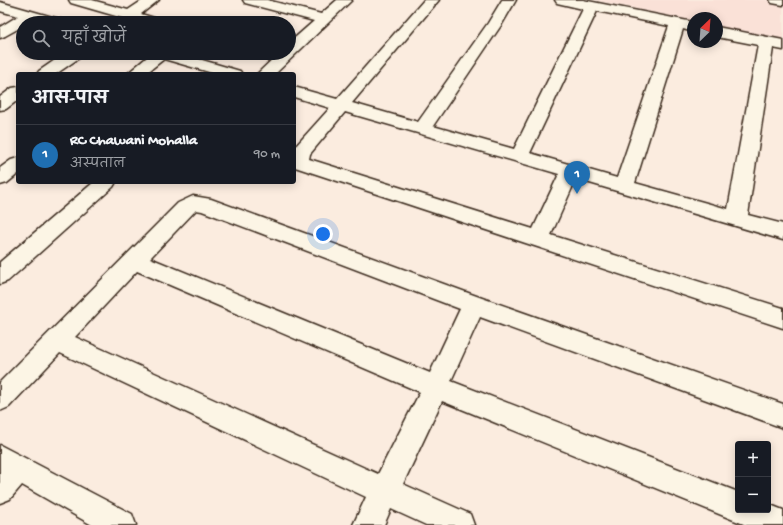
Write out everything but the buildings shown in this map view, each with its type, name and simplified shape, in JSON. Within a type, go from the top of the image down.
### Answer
[{"type":"street","points":[[76,0],[129,16],[152,0]]},
{"type":"street","points":[[250,0],[324,19]]},
{"type":"street","points":[[296,45],[345,0]]},
{"type":"street","points":[[432,0],[301,152],[298,159],[302,163],[783,318]]},
{"type":"street","points":[[423,128],[495,24],[509,0]]},
{"type":"street","points":[[778,0],[783,1]]},
{"type":"street","points":[[568,1],[592,6],[641,11],[685,26],[624,186]]},
{"type":"street","points":[[0,6],[34,16]]},
{"type":"street","points":[[519,157],[592,6]]},
{"type":"street","points":[[0,33],[16,23]]},
{"type":"street","points":[[723,33],[775,43],[737,219]]},
{"type":"street","points":[[48,72],[66,60]]},
{"type":"street","points":[[138,72],[153,60]]},
{"type":"street","points":[[180,60],[205,70],[220,72]]},
{"type":"street","points":[[267,72],[280,60]]},
{"type":"street","points":[[0,105],[16,93]]},
{"type":"street","points":[[296,93],[783,232]]},
{"type":"street","points":[[0,178],[16,166]]},
{"type":"street","points":[[539,239],[570,171]]},
{"type":"street","points":[[0,275],[104,184]]},
{"type":"street","points":[[0,399],[185,208],[193,203],[204,204],[474,305],[783,416]]},
{"type":"street","points":[[134,261],[436,388],[735,506]]},
{"type":"street","points":[[368,525],[384,490],[436,388],[474,305]]},
{"type":"street","points":[[57,340],[459,525]]},
{"type":"street","points":[[0,489],[9,463],[121,525]]},
{"type":"street","points":[[753,513],[783,525]]},
{"type":"shaded area","points":[[595,0],[783,0],[783,40],[723,27],[723,12],[687,12],[687,20]]},
{"type":"place","name":"RC Chawani Mohalla","points":[[577,194]]}]
